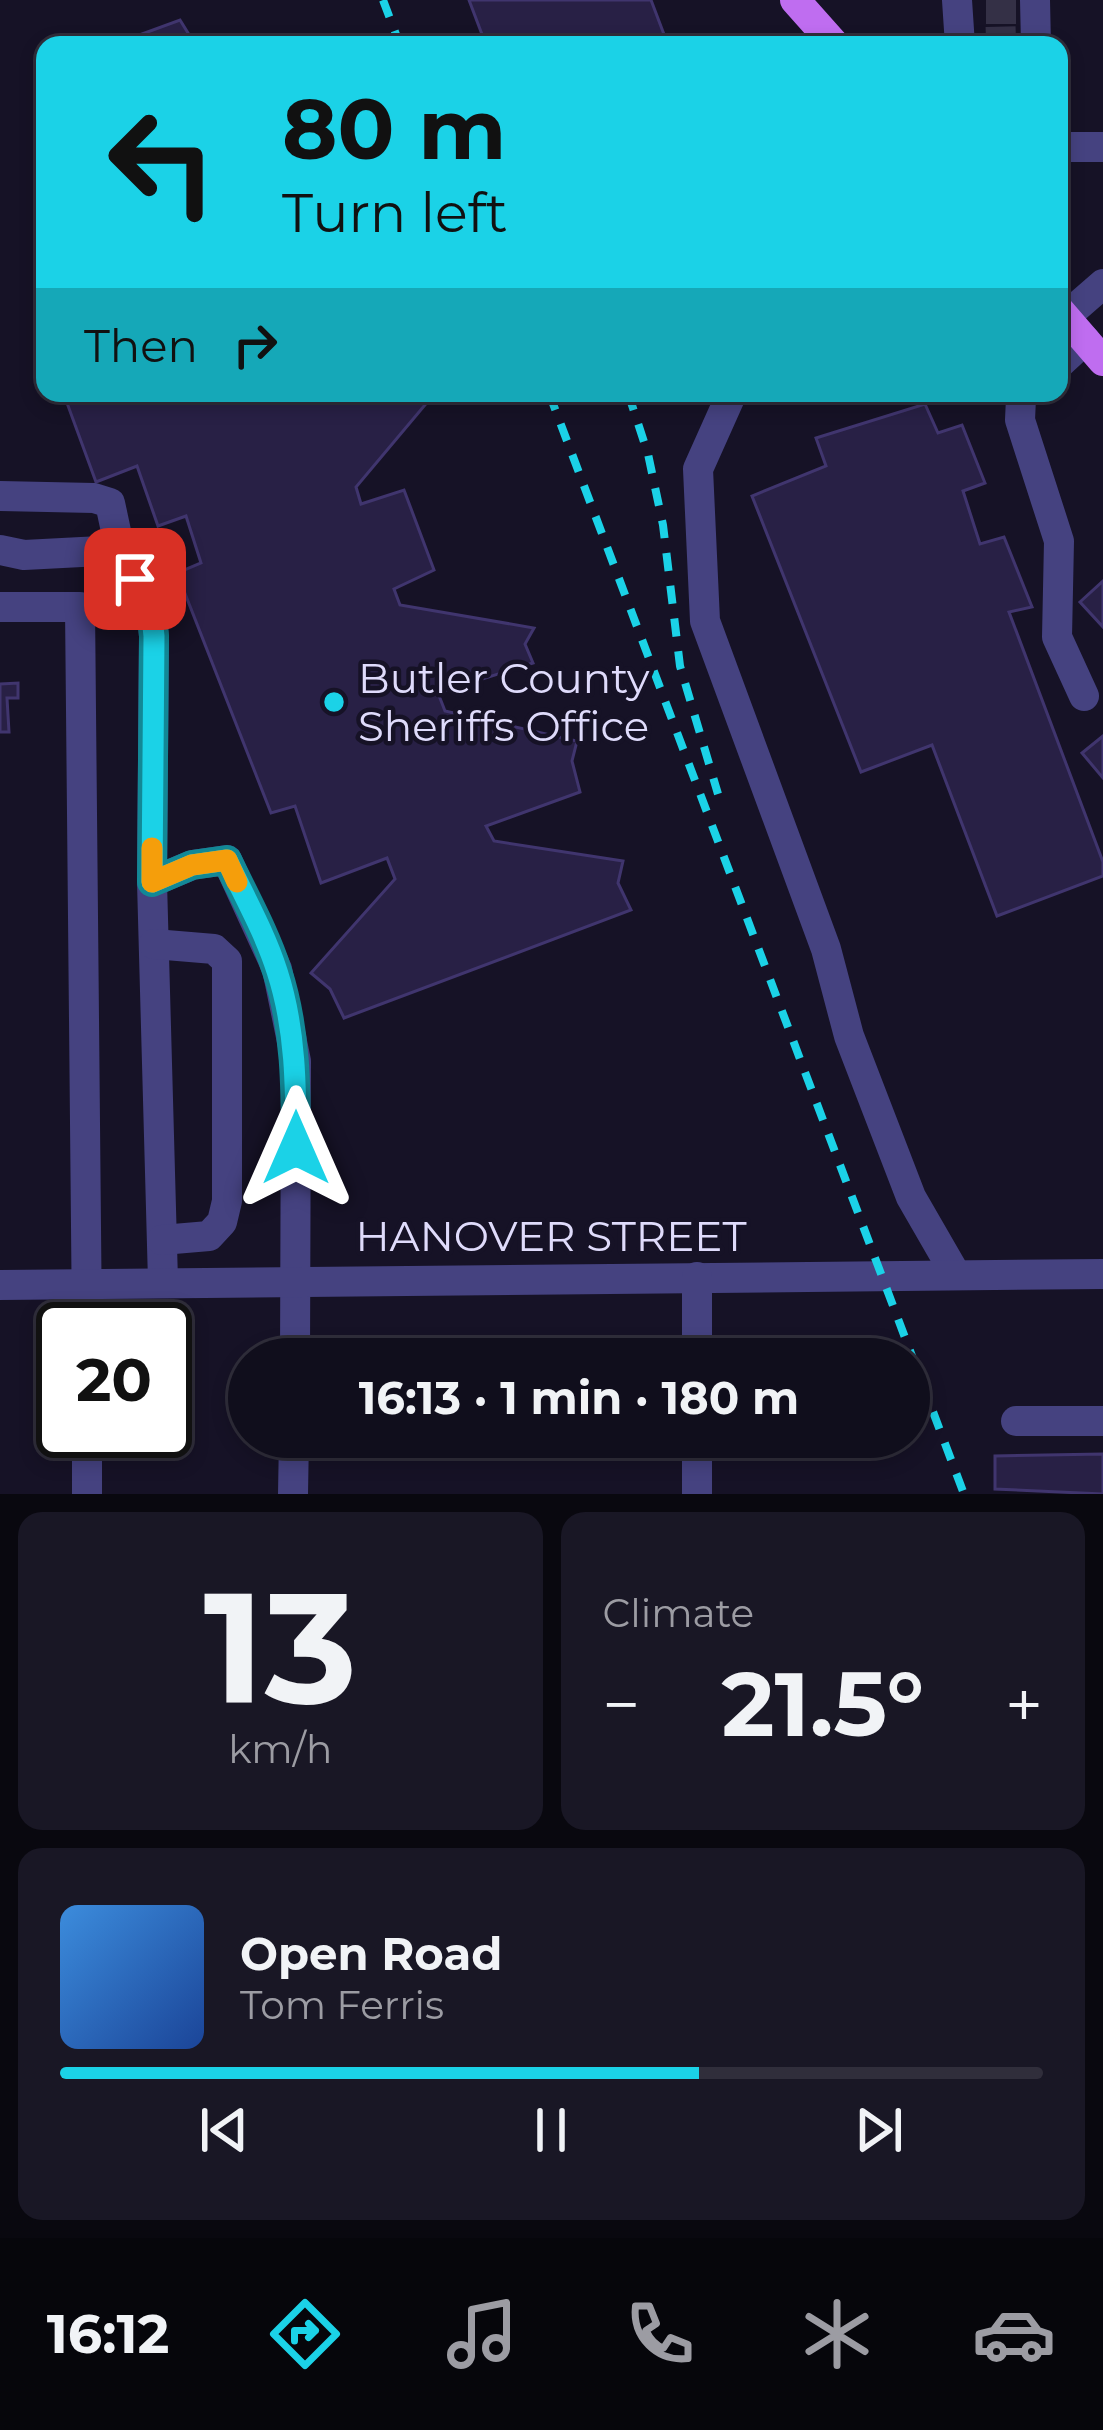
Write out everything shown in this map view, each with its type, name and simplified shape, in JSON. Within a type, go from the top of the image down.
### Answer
[{"type":"main road","points":[[795,0],[827,36]]},
{"type":"street","points":[[965,36],[967,6]]},
{"type":"street","points":[[1068,147],[1103,147]]},
{"type":"street","points":[[1078,332],[1103,284]]},
{"type":"street","points":[[727,402],[698,469],[705,621],[826,949],[849,1036],[911,1197],[956,1275]]},
{"type":"street","points":[[1021,402],[1020,420],[1059,542],[1057,637],[1084,696]]},
{"type":"street","points":[[0,496],[94,498],[110,503],[120,550],[151,608],[152,882],[163,1281]]},
{"type":"street","points":[[0,550],[24,555],[120,550]]},
{"type":"street","points":[[0,607],[80,607],[87,1302]]},
{"type":"street","points":[[152,882],[192,865],[227,860],[277,969],[296,1061],[295,1338]]},
{"type":"street","points":[[154,944],[214,949],[226,961],[227,1201],[221,1222],[209,1236],[162,1240]]},
{"type":"street","name":"HANOVER STREET","points":[[0,1285],[1103,1274]]},
{"type":"street","points":[[697,1277],[697,1338]]},
{"type":"street","points":[[1016,1421],[1103,1421]]},
{"type":"street","points":[[86,1494],[87,1458]]},
{"type":"street","points":[[292,1494],[293,1458]]},
{"type":"street","points":[[697,1458],[697,1494]]},
{"type":"building","points":[[469,0],[651,0],[665,36],[483,36]]},
{"type":"building","points":[[180,20],[190,36],[136,36]]},
{"type":"building","name":"Butler County Sheriffs Office","points":[[427,402],[356,487],[361,504],[404,490],[434,570],[394,589],[400,605],[534,628],[525,644],[533,663],[438,693],[445,711],[577,741],[572,761],[580,792],[486,826],[494,841],[623,861],[618,883],[631,910],[344,1018],[330,989],[311,973],[395,879],[387,858],[321,883],[295,806],[271,813],[177,573],[201,563],[186,516],[158,526],[137,466],[96,482],[67,403]]},
{"type":"building","points":[[925,404],[938,433],[962,425],[985,483],[963,491],[980,544],[1004,537],[1032,607],[1009,612],[1103,862],[1103,876],[997,916],[932,745],[861,772],[752,496],[826,466],[816,438]]},
{"type":"building","points":[[1103,581],[1103,627],[1080,602]]},
{"type":"building","points":[[18,683],[18,698],[7,698],[9,732],[0,732],[0,684]]},
{"type":"building","points":[[1103,736],[1103,778],[1082,753]]},
{"type":"building","points":[[1103,1454],[1103,1494],[995,1489],[995,1456]]},
{"type":"tunnel","points":[[986,9],[1019,9]]},
{"type":"railway","points":[[383,0],[397,36]]},
{"type":"railway","points":[[552,402],[964,1494]]},
{"type":"railway","points":[[631,402],[663,525],[680,666],[718,794]]},
{"type":"slow traffic","points":[[152,848],[152,882],[192,865],[227,860],[237,882]]},
{"type":"place","name":"Butler County Sheriffs Office","points":[[334,702]]},
{"type":"route","points":[[135,579],[151,608],[154,636],[152,882],[192,865],[227,860],[277,969],[284,998],[296,1061],[296,1148]]}]
